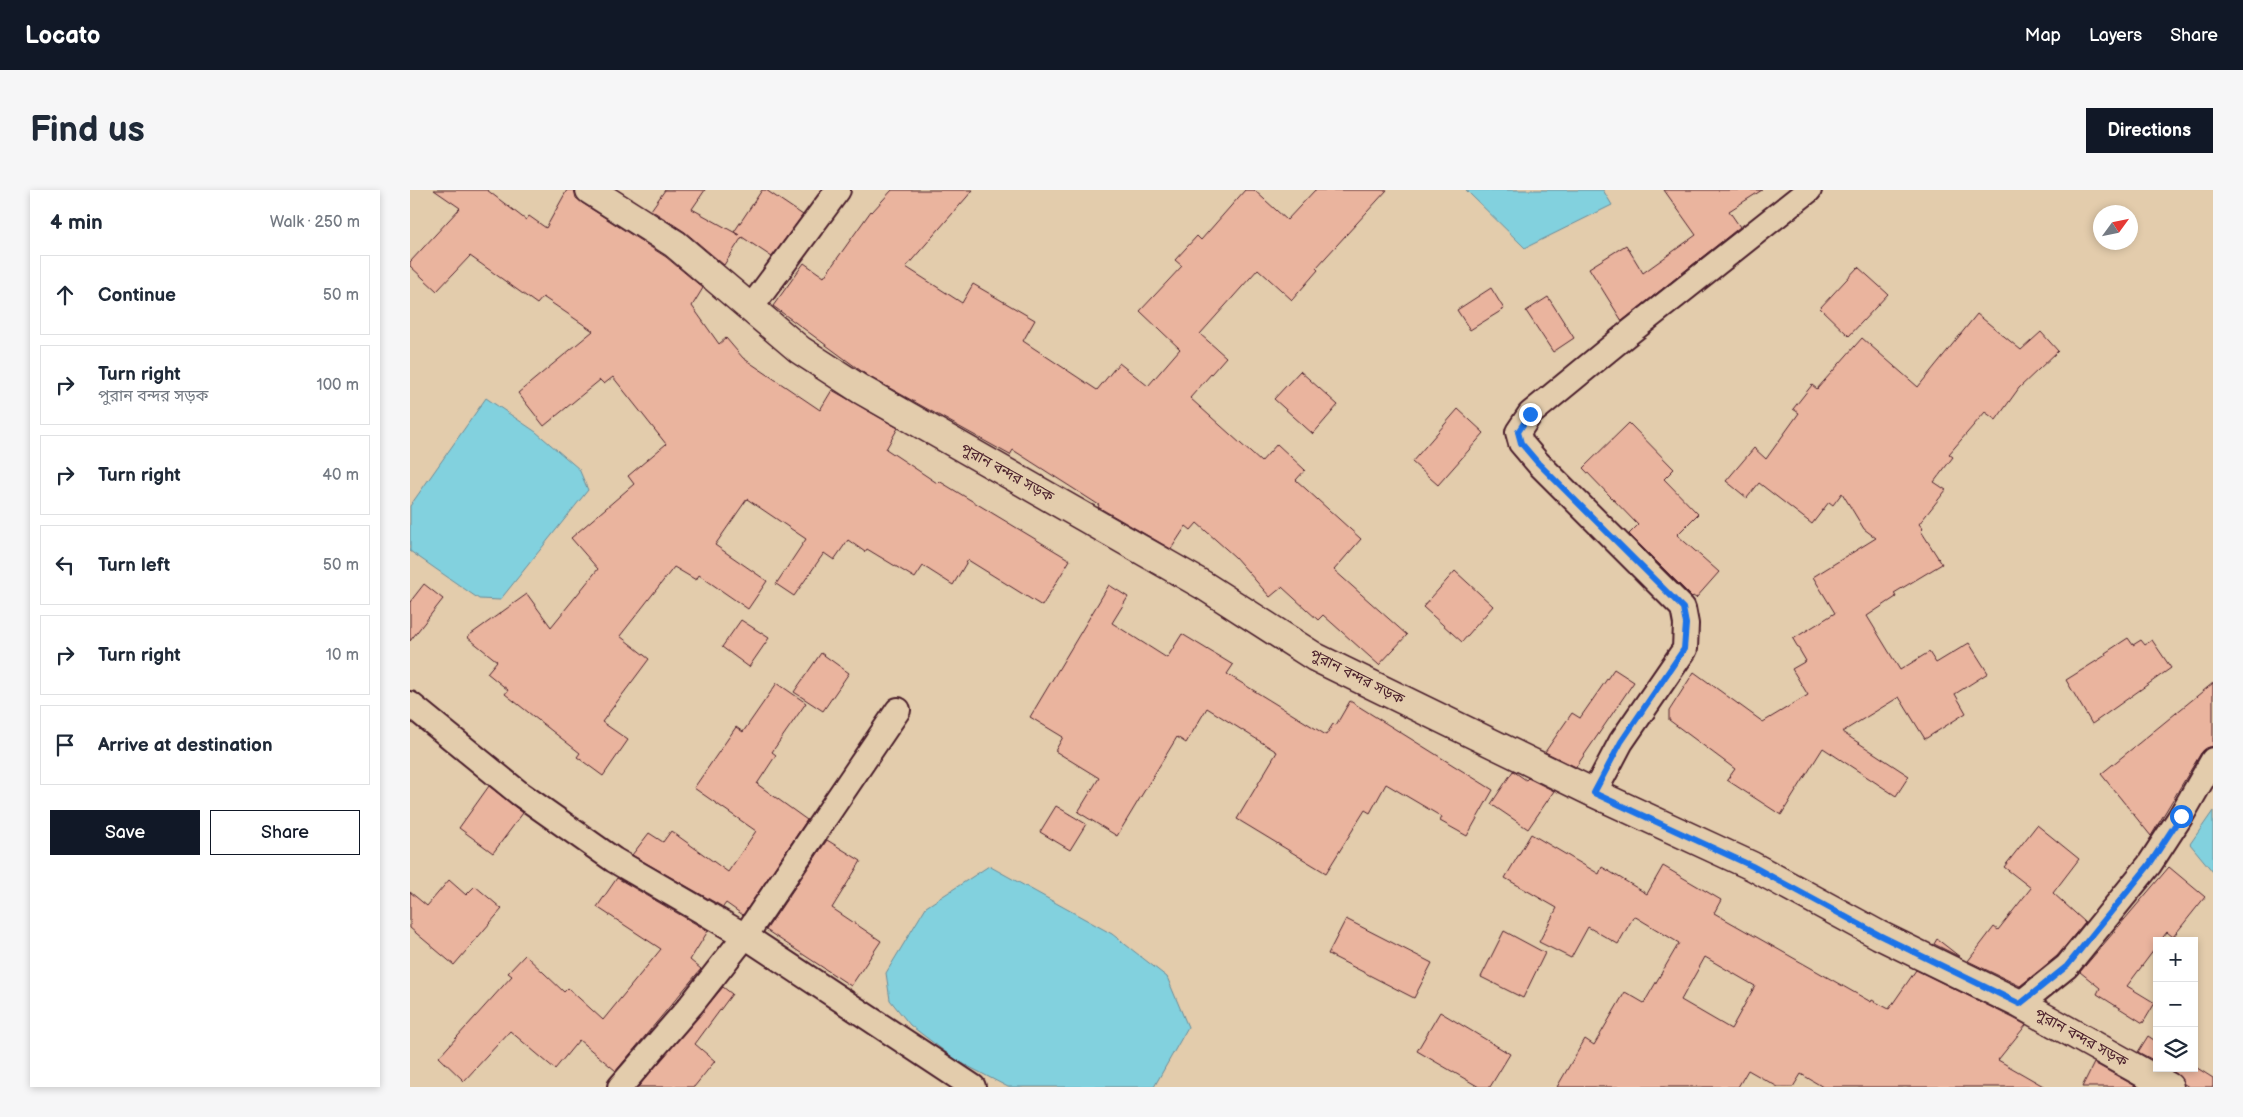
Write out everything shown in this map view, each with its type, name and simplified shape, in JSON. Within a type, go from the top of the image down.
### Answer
[{"type":"street","name":"পুরান বন্দর সড়ক","points":[[590,190],[675,244],[800,350],[860,389],[1203,585],[1315,657],[1594,793],[1752,866],[1879,935],[2020,1004],[2169,1087]]},
{"type":"street","points":[[750,309],[838,190]]},
{"type":"street","points":[[1594,793],[1621,742],[1684,649],[1686,624],[1683,608],[1538,463],[1521,443],[1518,432],[1530,414],[1809,190]]},
{"type":"street","points":[[410,704],[519,793],[614,860],[745,936],[973,1087]]},
{"type":"street","points":[[620,1087],[690,1005],[745,936],[898,710]]},
{"type":"street","points":[[2020,1004],[2067,966],[2149,865],[2181,816],[2213,760]]},
{"type":"water","points":[[1466,190],[1603,190],[1612,205],[1525,248]]},
{"type":"water","points":[[486,398],[536,432],[579,469],[588,490],[500,600],[479,599],[410,551],[410,506]]},
{"type":"water","points":[[2213,811],[2213,872],[2190,844]]},
{"type":"water","points":[[989,866],[1112,934],[1167,977],[1188,1027],[1154,1087],[1008,1087],[956,1060],[910,1025],[890,1000],[886,973],[926,907]]},
{"type":"building","points":[[434,190],[487,190],[526,220],[529,216],[546,228],[567,190],[574,190],[576,198],[582,203],[666,257],[703,288],[692,306],[719,344],[726,338],[743,358],[820,410],[832,390],[898,428],[886,449],[937,483],[939,481],[1070,560],[1042,606],[968,560],[953,585],[923,566],[915,578],[867,549],[865,552],[848,540],[834,560],[824,553],[794,596],[776,584],[806,539],[747,499],[715,545],[767,581],[748,609],[699,575],[696,580],[674,567],[620,636],[649,659],[602,722],[628,740],[603,776],[577,757],[580,753],[505,694],[508,690],[487,673],[497,661],[467,637],[527,594],[551,627],[598,569],[571,538],[634,484],[628,476],[666,444],[613,377],[604,384],[600,380],[544,426],[518,393],[593,331],[543,297],[537,304],[470,256],[437,291],[410,266],[410,262],[460,208]]},
{"type":"building","points":[[665,190],[705,190],[692,209],[739,235],[734,232],[762,190],[766,190],[803,215],[772,257],[742,237],[724,265],[685,232],[651,210]]},
{"type":"building","points":[[892,190],[973,190],[906,267],[962,303],[973,284],[1035,320],[1023,341],[1097,390],[1119,363],[1148,386],[1180,349],[1140,311],[1182,266],[1175,260],[1197,236],[1201,240],[1245,190],[1254,190],[1287,220],[1315,190],[1387,190],[1316,268],[1318,270],[1292,300],[1258,269],[1200,334],[1226,357],[1190,398],[1261,462],[1277,444],[1305,470],[1296,480],[1361,539],[1334,570],[1407,635],[1379,665],[1323,615],[1318,620],[1282,587],[1270,597],[1235,557],[1197,523],[1191,530],[1186,526],[1171,549],[1098,507],[1099,505],[1013,450],[1010,455],[868,376],[773,306],[804,263],[824,277],[871,211]]},
{"type":"building","points":[[1664,190],[1762,190],[1729,211],[1740,227],[1622,321],[1589,268],[1626,245],[1643,273],[1696,235]]},
{"type":"building","points":[[1858,267],[1888,294],[1849,336],[1820,308]]},
{"type":"building","points":[[1491,288],[1504,309],[1470,330],[1457,310]]},
{"type":"building","points":[[1548,297],[1574,338],[1553,352],[1526,311]]},
{"type":"building","points":[[1977,314],[2021,350],[2041,332],[2058,351],[2019,388],[1996,420],[1985,412],[1949,454],[1953,457],[1934,482],[1946,490],[1919,524],[1923,529],[1921,531],[1942,564],[1894,593],[1896,597],[1867,616],[1900,670],[1929,652],[1936,663],[1969,643],[1988,673],[1955,694],[1966,713],[1925,739],[1899,697],[1842,732],[1909,776],[1896,796],[1823,748],[1781,815],[1727,780],[1735,769],[1669,720],[1669,711],[1694,672],[1763,722],[1808,695],[1792,669],[1806,661],[1793,639],[1835,613],[1813,577],[1876,538],[1864,529],[1842,493],[1833,505],[1829,502],[1812,524],[1759,483],[1747,498],[1726,481],[1754,448],[1766,459],[1799,413],[1793,409],[1812,385],[1817,389],[1862,338],[1918,387]]},
{"type":"building","points":[[1300,371],[1338,405],[1313,434],[1274,399]]},
{"type":"building","points":[[1458,409],[1484,433],[1438,485],[1412,462]]},
{"type":"building","points":[[1629,423],[1674,469],[1664,479],[1698,514],[1677,535],[1719,572],[1696,598],[1692,597],[1629,534],[1638,525],[1583,468]]},
{"type":"building","points":[[1455,571],[1493,606],[1462,642],[1423,607]]},
{"type":"building","points":[[424,584],[443,599],[410,641],[410,602]]},
{"type":"building","points":[[1109,585],[1128,597],[1112,623],[1167,658],[1182,634],[1233,665],[1227,674],[1326,735],[1333,724],[1336,725],[1350,701],[1493,790],[1467,836],[1440,821],[1442,817],[1386,784],[1370,813],[1365,810],[1326,873],[1237,819],[1277,752],[1207,708],[1186,743],[1177,737],[1117,836],[1078,812],[1099,778],[1055,751],[1063,737],[1030,717]]},
{"type":"building","points":[[741,620],[769,638],[749,667],[722,647]]},
{"type":"building","points":[[2128,638],[2133,645],[2141,640],[2145,645],[2152,640],[2171,668],[2092,724],[2066,680],[2106,655],[2105,653]]},
{"type":"building","points":[[821,653],[849,673],[823,711],[794,692]]},
{"type":"building","points":[[1614,669],[1634,682],[1576,767],[1545,752],[1572,713],[1580,718]]},
{"type":"building","points":[[777,683],[806,703],[772,752],[776,755],[757,784],[807,820],[743,915],[726,903],[723,907],[632,855],[649,833],[663,842],[671,831],[728,872],[756,831],[694,788],[736,727],[743,732]]},
{"type":"building","points":[[2213,683],[2213,746],[2201,753],[2151,836],[2101,774]]},
{"type":"building","points":[[1513,771],[1526,780],[1528,778],[1554,791],[1528,829],[1491,804]]},
{"type":"building","points":[[489,786],[523,813],[493,853],[459,828]]},
{"type":"building","points":[[1056,806],[1086,824],[1070,850],[1040,832]]},
{"type":"building","points":[[2037,825],[2079,859],[2053,893],[2085,922],[2057,956],[2020,986],[1968,961],[1994,927],[1998,930],[2031,888],[2004,867]]},
{"type":"building","points":[[1531,834],[1599,874],[1602,867],[1647,894],[1663,866],[1721,900],[1714,913],[1871,1002],[1872,1000],[1889,1009],[1916,970],[2026,1025],[1998,1060],[2045,1087],[1823,1087],[1801,1074],[1793,1087],[1778,1087],[1748,1070],[1738,1087],[1557,1087],[1585,1039],[1594,1045],[1625,992],[1644,1003],[1679,943],[1634,916],[1618,944],[1588,927],[1571,958],[1539,942],[1557,908],[1505,878]],"holes":[[[1705,957],[1755,986],[1731,1029],[1681,1000]]]},
{"type":"building","points":[[827,840],[861,861],[832,908],[881,941],[851,986],[766,930]]},
{"type":"building","points":[[2169,867],[2205,897],[2173,937],[2167,932],[2163,937],[2153,937],[2153,951],[2127,986],[2153,1002],[2153,1006],[2143,1023],[2097,994],[2100,988],[2080,972]]},
{"type":"building","points":[[617,878],[708,931],[690,960],[701,969],[616,1071],[579,1040],[555,1069],[510,1031],[464,1081],[439,1057],[512,976],[508,973],[525,955],[564,992],[568,988],[603,1020],[661,949],[597,907]]},
{"type":"building","points":[[449,880],[466,895],[475,886],[502,909],[454,965],[410,928],[410,892],[427,906]]},
{"type":"building","points":[[1346,919],[1432,963],[1414,998],[1328,954]]},
{"type":"building","points":[[1504,931],[1545,953],[1523,998],[1481,977]]},
{"type":"building","points":[[1937,939],[1960,957],[1934,944]]},
{"type":"building","points":[[723,987],[732,994],[695,1044],[715,1061],[694,1087],[638,1087]]},
{"type":"building","points":[[1440,1012],[1510,1054],[1490,1087],[1479,1087],[1417,1051]]},
{"type":"building","points":[[2148,1036],[2153,1039],[2153,1060],[2138,1052]]},
{"type":"building","points":[[2094,1063],[2137,1087],[2082,1087]]},
{"type":"building","points":[[2198,1069],[2213,1078],[2213,1087],[2189,1087],[2184,1084],[2174,1072],[2198,1072]]},
{"type":"route","points":[[1530,414],[1518,432],[1521,443],[1538,463],[1683,608],[1686,624],[1684,649],[1621,742],[1594,793],[1752,866],[1879,935],[2020,1004],[2067,966],[2149,865],[2181,816]]}]
